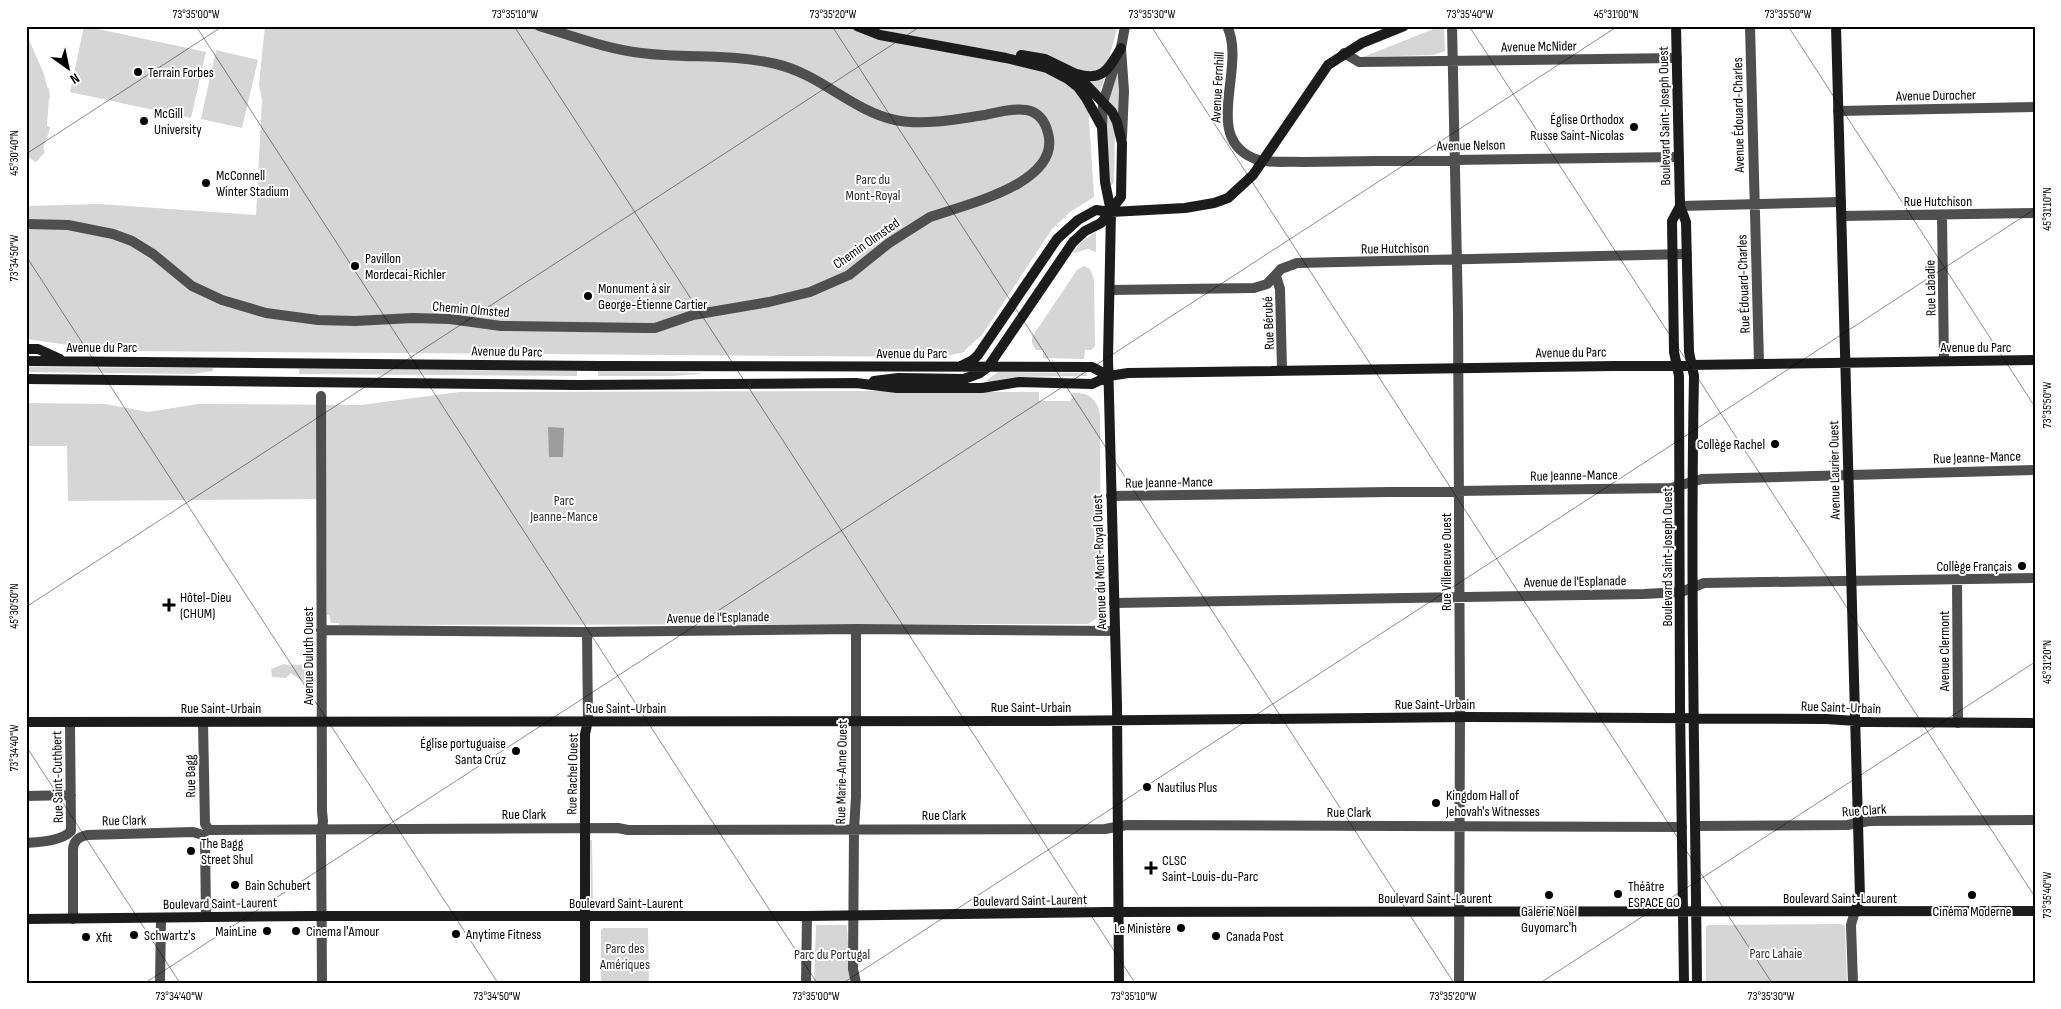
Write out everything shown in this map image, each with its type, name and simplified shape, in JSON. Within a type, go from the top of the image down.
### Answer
[{"type":"main road","points":[[857,26],[880,35],[1006,58],[1047,68],[1078,87],[1090,104],[1102,127],[1106,182],[1111,212]]},
{"type":"main road","points":[[868,26],[895,33],[1045,59],[1089,78],[1104,72],[1121,48]]},
{"type":"main road","points":[[956,367],[967,364],[978,355],[1057,239],[1088,213],[1100,209],[1111,212],[1184,208],[1214,203],[1234,194],[1254,175],[1322,72],[1344,53],[1362,43],[1404,26]]},
{"type":"main road","name":"Boulevard Saint-Joseph Ouest","points":[[1676,26],[1680,206],[1686,222],[1689,352],[1694,376],[1693,718],[1697,983]]},
{"type":"main road","name":"Avenue Laurier Ouest","points":[[1836,26],[1860,897],[1855,912]]},
{"type":"main road","points":[[988,367],[1073,242],[1085,231],[1101,223],[1121,197],[1122,143],[1115,117],[1076,74]]},
{"type":"main road","name":"Boulevard Saint-Joseph Ouest","points":[[1680,206],[1672,221],[1672,255],[1674,350],[1679,376],[1680,718],[1684,983]]},
{"type":"main road","name":"Avenue du Mont-Royal Ouest","points":[[1111,212],[1109,376],[1117,720],[1120,983]]},
{"type":"main road","points":[[26,349],[38,349],[63,361]]},
{"type":"main road","name":"Avenue du Parc","points":[[26,379],[578,385],[856,384],[897,388],[982,388],[1019,382],[1092,384],[1109,376],[1124,373],[2035,360]]},
{"type":"main road","name":"Avenue du Parc","points":[[26,361],[1092,367],[1109,376]]},
{"type":"main road","name":"Avenue du Parc","points":[[856,384],[898,378],[964,378],[980,373],[988,367]]},
{"type":"main road","name":"Rue Saint-Urbain","points":[[26,722],[588,722],[1460,717],[2035,723]]},
{"type":"main road","name":"Rue Rachel Ouest","points":[[584,983],[586,917],[585,734],[588,722]]},
{"type":"main road","name":"Boulevard Saint-Laurent","points":[[26,919],[322,916],[854,916],[1119,912],[2035,911]]},
{"type":"street","name":"Chemin Olmsted","points":[[26,224],[74,225],[113,234],[132,241],[153,254],[192,286],[222,300],[266,313],[318,320],[355,322],[413,318],[450,319],[501,326],[652,328],[693,315],[790,297],[829,284],[849,275],[889,243],[924,221],[1018,185],[1034,174],[1041,166],[1048,150],[1049,141],[1046,127],[1041,117],[1032,111],[1013,110],[925,122],[896,120],[863,109],[813,78],[777,64],[727,56],[658,54],[625,50],[539,26]]},
{"type":"street","points":[[1102,127],[1103,103],[1121,48],[1125,26]]},
{"type":"street","name":"Avenue Fernhill","points":[[1227,26],[1234,47],[1227,114],[1229,134],[1236,146],[1254,159],[1264,160]]},
{"type":"street","name":"Rue Villeneuve Ouest","points":[[1452,26],[1456,159],[1460,597],[1460,983]]},
{"type":"street","name":"Avenue Édouard-Charles","points":[[1750,26],[1754,204]]},
{"type":"street","points":[[1121,48],[1124,91],[1122,143]]},
{"type":"street","name":"Avenue McNider","points":[[1344,53],[1359,62],[1677,58]]},
{"type":"street","name":"Avenue Durocher","points":[[1838,111],[2035,107]]},
{"type":"street","name":"Avenue Nelson","points":[[1264,160],[1303,162],[1679,157]]},
{"type":"street","points":[[1680,206],[1841,202]]},
{"type":"street","name":"Rue Édouard-Charles","points":[[1754,204],[1759,363]]},
{"type":"street","name":"Rue Hutchison","points":[[1842,216],[1942,216],[2035,213]]},
{"type":"street","name":"Rue Labadie","points":[[1942,216],[1944,360]]},
{"type":"street","name":"Rue Hutchison","points":[[1110,290],[1254,288],[1266,284],[1281,269],[1297,263],[1688,254]]},
{"type":"street","name":"Rue Bérubé","points":[[1276,276],[1280,289],[1282,370]]},
{"type":"street","name":"Avenue Duluth Ouest","points":[[321,396],[322,983]]},
{"type":"street","name":"Rue Jeanne-Mance","points":[[1111,496],[1671,488],[1702,479],[2035,470]]},
{"type":"street","name":"Avenue de l'Esplanade","points":[[1114,604],[1681,592],[1704,583],[2035,578]]},
{"type":"street","name":"Avenue Clermont","points":[[1957,579],[1958,723]]},
{"type":"street","name":"Avenue de l'Esplanade","points":[[321,630],[587,632],[856,629],[1115,631]]},
{"type":"street","name":"Rue Marie-Anne Ouest","points":[[856,629],[853,969],[856,983]]},
{"type":"street","name":"Rue Rachel Ouest","points":[[587,632],[588,722]]},
{"type":"street","name":"Rue Bagg","points":[[203,722],[206,917]]},
{"type":"street","name":"Rue Saint-Cuthbert","points":[[70,723],[71,795],[74,835],[73,919]]},
{"type":"street","points":[[26,796],[71,795]]},
{"type":"street","name":"Rue Clark","points":[[1696,826],[1847,825],[1870,821],[2035,820]]},
{"type":"street","name":"Rue Clark","points":[[26,842],[74,835],[322,828],[618,828],[628,830],[1460,826],[1682,827]]},
{"type":"street","points":[[1853,983],[1851,925],[1855,912]]},
{"type":"street","points":[[806,983],[807,916]]},
{"type":"street","points":[[160,983],[161,918]]},
{"type":"green space","name":"Terrain Forbes","points":[[84,26],[206,52],[191,118],[70,92]]},
{"type":"green space","name":"Parc du Mont-Royal","points":[[265,26],[1118,26],[1108,61],[1100,71],[1086,73],[1094,197],[1070,212],[1052,229],[982,335],[965,352],[941,357],[124,351],[26,339],[26,206],[99,204],[256,215],[262,100],[259,84]]},
{"type":"green space","points":[[1444,26],[1445,51],[1433,55],[1363,57]]},
{"type":"green space","points":[[26,33],[44,74],[50,98],[47,126],[50,129],[43,148],[45,152],[36,162],[26,156]]},
{"type":"green space","points":[[216,50],[258,60],[242,128],[201,119]]},
{"type":"green space","points":[[1117,71],[1120,72],[1118,112],[1109,101]]},
{"type":"green space","points":[[1103,78],[1104,80],[1099,92],[1090,82]]},
{"type":"green space","points":[[1110,117],[1115,130],[1114,182],[1112,185],[1110,185],[1107,151],[1107,118]]},
{"type":"green space","points":[[1096,232],[1096,252],[1088,249],[1073,253],[1081,242]]},
{"type":"green space","points":[[1084,266],[1090,269],[1094,280],[1095,346],[1091,350],[1085,350],[1084,359],[1043,358],[1043,350],[1036,350],[1032,343],[1032,337],[1077,270]]},
{"type":"green space","points":[[26,367],[213,368],[213,371],[192,374],[26,372]]},
{"type":"green space","points":[[299,369],[577,371],[577,376],[299,374]]},
{"type":"green space","points":[[598,371],[701,373],[701,374],[598,376]]},
{"type":"green space","points":[[998,372],[1087,373],[1087,376],[1015,377],[988,382],[987,380]]},
{"type":"green space","name":"Parc Jeanne-Mance","points":[[459,392],[1039,392],[1039,401],[1071,401],[1072,393],[1091,397],[1097,404],[1100,414],[1101,609],[1097,618],[1088,624],[339,625],[339,623],[331,623],[329,615],[327,615],[326,499],[68,501],[67,446],[26,446],[26,403],[106,404],[148,412],[198,404],[361,405]]},
{"type":"green space","points":[[284,664],[310,665],[313,682],[303,681],[291,673],[286,678],[272,677],[271,669]]},
{"type":"green space","points":[[590,840],[592,840],[593,902],[591,902]]},
{"type":"green space","name":"Parc Lahaie","points":[[1841,924],[1845,926],[1847,983],[1706,983],[1706,927],[1708,925]]},
{"type":"green space","name":"Parc du Portugal","points":[[816,925],[847,925],[850,983],[814,983]]},
{"type":"green space","name":"Parc des Amériques","points":[[603,928],[648,928],[649,983],[601,983],[601,930]]},
{"type":"shaded area","points":[[548,427],[564,428],[563,457],[549,457]]},
{"type":"place","name":"Terrain Forbes","points":[[138,72]]},
{"type":"place","name":"McGill University","points":[[144,121]]},
{"type":"place","name":"Église Orthodox Russe Saint-Nicolas","points":[[1634,127]]},
{"type":"place","name":"McConnell Winter Stadium","points":[[206,183]]},
{"type":"place","name":"Pavillon Mordecai-Richler","points":[[355,266]]},
{"type":"place","name":"Monument à sir George-Étienne Cartier","points":[[588,296]]},
{"type":"place","name":"Collège Rachel","points":[[1775,444]]},
{"type":"place","name":"Collège Français","points":[[2022,566]]},
{"type":"place","name":"Hôtel-Dieu (CHUM)","points":[[169,605]]},
{"type":"place","name":"Église portuguaise Santa Cruz","points":[[516,751]]},
{"type":"place","name":"Nautilus Plus","points":[[1147,787]]},
{"type":"place","name":"Kingdom Hall of Jehovah's Witnesses","points":[[1436,803]]},
{"type":"place","name":"The Bagg Street Shul","points":[[191,851]]},
{"type":"place","name":"CLSC Saint-Louis-du-Parc","points":[[1151,868]]},
{"type":"place","name":"Bain Schubert","points":[[235,885]]},
{"type":"place","name":"Théâtre ESPACE GO","points":[[1618,894]]},
{"type":"place","name":"Galerie Noël Guyomarc'h","points":[[1549,895]]},
{"type":"place","name":"Cinéma Moderne","points":[[1972,895]]},
{"type":"place","name":"Le Ministère","points":[[1181,928]]},
{"type":"place","name":"MainLine","points":[[267,931]]},
{"type":"place","name":"Cinema l'Amour","points":[[296,931]]},
{"type":"place","name":"Anytime Fitness","points":[[456,934]]},
{"type":"place","name":"Schwartz's","points":[[134,935]]},
{"type":"place","name":"Canada Post","points":[[1216,936]]},
{"type":"place","name":"Xfit","points":[[86,937]]}]
